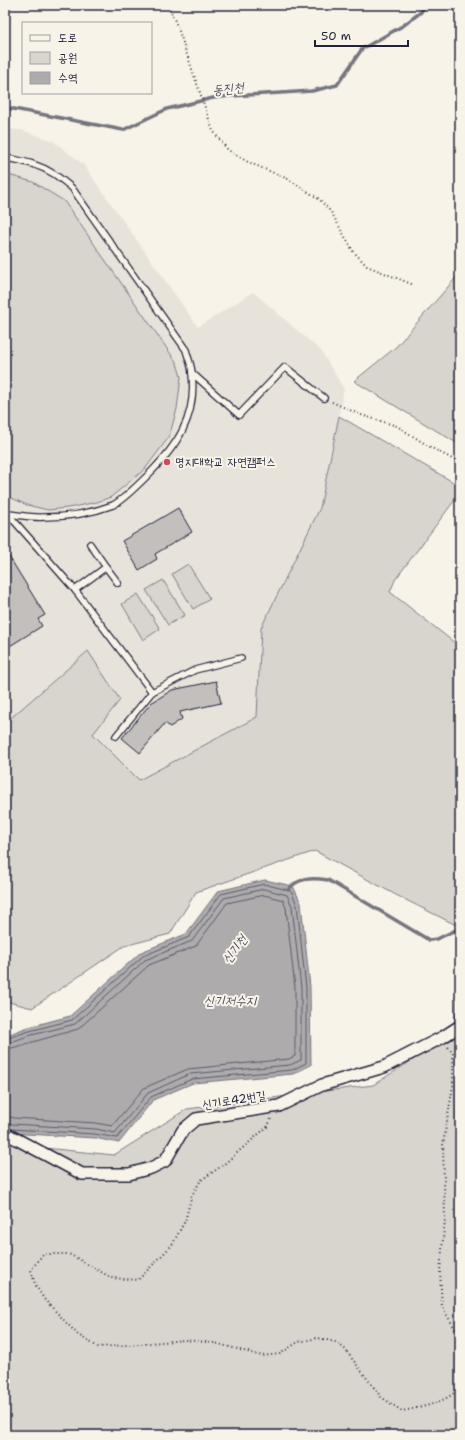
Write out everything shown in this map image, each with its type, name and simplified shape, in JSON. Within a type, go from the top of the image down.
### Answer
[{"type":"street","name":"신기로42번길","points":[[5,1133],[60,1164],[82,1174],[129,1174],[151,1168],[165,1161],[183,1130],[196,1119],[276,1106],[322,1085],[384,1067],[443,1037],[460,1026]]},
{"type":"lane","points":[[5,158],[16,159],[36,165],[54,174],[72,188],[186,350],[192,373],[193,398],[188,420],[179,437],[161,462],[138,485],[114,504],[83,514],[43,518],[7,512]]},
{"type":"lane","points":[[192,373],[239,415],[286,367],[324,398]]},
{"type":"lane","points":[[7,512],[75,590],[152,692]]},
{"type":"lane","points":[[90,544],[118,583]]},
{"type":"lane","points":[[75,590],[106,568]]},
{"type":"lane","points":[[116,736],[152,692],[195,670],[241,658]]},
{"type":"path","points":[[168,5],[213,131],[228,150],[248,162],[288,179],[319,199],[332,212],[353,251],[367,266],[414,285]]},
{"type":"path","points":[[324,398],[361,415],[397,426],[430,447],[460,463]]},
{"type":"path","points":[[443,1037],[440,1043],[448,1047],[453,1054],[453,1086],[443,1144],[445,1218],[440,1259],[440,1291],[442,1307],[460,1337]]},
{"type":"path","points":[[276,1106],[268,1126],[222,1166],[201,1180],[192,1195],[185,1221],[172,1245],[138,1280],[112,1278],[69,1254],[43,1254],[31,1270],[35,1284],[44,1299],[78,1335],[98,1346],[128,1346],[185,1340],[215,1343],[262,1356],[280,1354],[298,1342],[318,1338],[335,1342],[344,1348],[381,1397],[402,1411],[430,1405],[451,1396],[460,1388]]},
{"type":"shaded area","name":"명지대학교 자연캠퍼스","points":[[5,129],[21,130],[53,141],[83,164],[198,327],[253,292],[321,351],[344,389],[320,508],[261,628],[257,717],[139,780],[93,734],[88,651],[5,723]]},
{"type":"green space","points":[[5,174],[33,182],[64,201],[177,363],[181,377],[177,409],[169,437],[145,469],[111,497],[97,502],[68,508],[48,510],[27,505],[5,495]]},
{"type":"green space","points":[[460,273],[460,445],[354,381],[396,347]]},
{"type":"green space","points":[[339,416],[460,486],[460,493],[395,580],[390,592],[460,647],[460,927],[396,895],[315,851],[196,892],[170,934],[124,946],[32,1008],[5,1001],[5,723],[88,651],[120,700],[93,734],[139,780],[257,717],[261,628],[320,508]]},
{"type":"green space","points":[[188,564],[210,599],[193,609],[172,574]]},
{"type":"green space","points":[[163,580],[185,615],[168,625],[146,590]]},
{"type":"green space","points":[[138,594],[160,629],[143,640],[122,604]]},
{"type":"green space","points":[[460,961],[460,1435],[5,1435],[5,1144],[114,1155],[187,1109],[373,1085],[454,1034]]},
{"type":"water","name":"신기저수지","points":[[265,880],[293,886],[301,903],[310,987],[311,1065],[293,1074],[193,1083],[153,1100],[119,1143],[95,1138],[9,1133],[5,1130],[5,1036],[25,1028],[70,1016],[141,952],[186,934],[218,891]]},
{"type":"building","points":[[178,508],[192,532],[155,554],[157,559],[139,570],[122,541]]},
{"type":"building","points":[[5,550],[45,615],[38,619],[42,626],[5,649]]},
{"type":"building","points":[[216,681],[221,703],[180,712],[182,719],[170,727],[165,723],[140,753],[122,738],[151,703],[172,690]]},
{"type":"waterway","name":"동진천","points":[[5,109],[14,109],[123,130],[167,109],[213,98],[312,91],[337,85],[362,49],[404,25],[421,12],[425,5]]},
{"type":"waterway","name":"신기천","points":[[288,890],[296,883],[306,879],[328,880],[429,940],[437,939],[460,928]]},
{"type":"place","name":"명지대학교 자연캠퍼스","points":[[167,462]]}]
